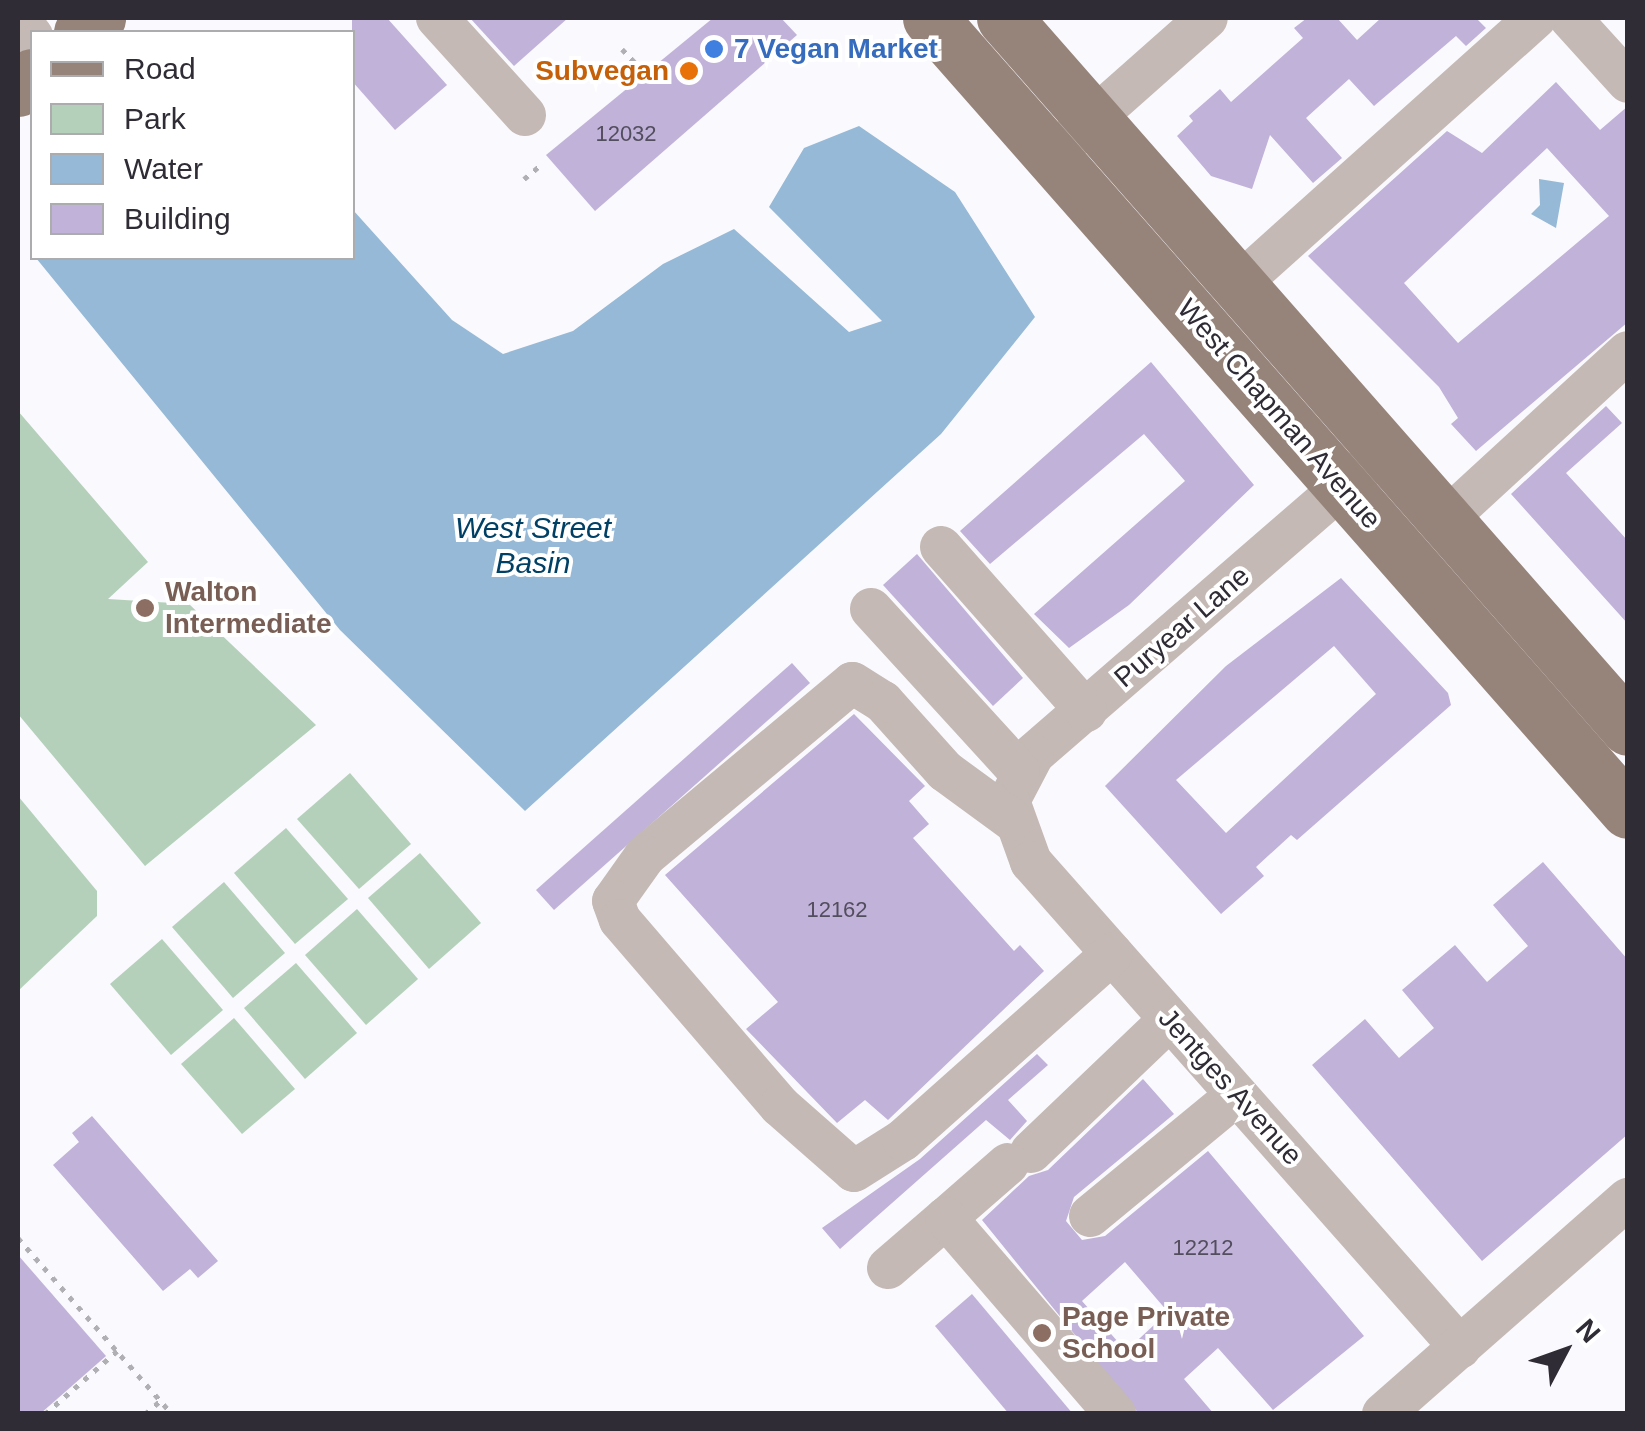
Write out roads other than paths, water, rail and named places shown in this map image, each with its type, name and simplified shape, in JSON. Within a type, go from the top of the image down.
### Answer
[{"type":"main road","name":"West Chapman Avenue","points":[[930,18],[1628,812]]},
{"type":"main road","name":"West Chapman Avenue","points":[[1004,18],[1628,728]]},
{"type":"street","points":[[437,18],[525,115]]},
{"type":"street","points":[[1051,155],[1207,18]]},
{"type":"street","points":[[1240,283],[1535,18]]},
{"type":"street","points":[[1570,18],[1628,82]]},
{"type":"street","points":[[1445,520],[1628,352]]},
{"type":"street","name":"Puryear Lane","points":[[1019,771],[1385,451]]},
{"type":"street","points":[[941,547],[1086,711]]},
{"type":"street","points":[[871,608],[1019,771],[1010,792],[1012,820]]},
{"type":"street","points":[[1012,820],[945,770],[883,702],[852,683],[645,856],[613,901],[620,920],[780,1106],[841,1167],[854,1170],[903,1140],[1112,954]]},
{"type":"street","name":"Jentges Avenue","points":[[1012,820],[1031,862],[1460,1346]]},
{"type":"street","points":[[888,1268],[1019,1158],[1170,1019]]},
{"type":"street","points":[[1090,1216],[1237,1095]]},
{"type":"street","points":[[1383,1414],[1628,1199]]},
{"type":"street","points":[[946,1218],[1116,1414]]},
{"type":"water","name":"West Street Basin","points":[[859,126],[955,192],[1035,317],[941,434],[525,811],[340,630],[38,260],[355,260],[355,212],[452,320],[503,354],[573,331],[663,264],[734,229],[849,332],[882,321],[769,207],[804,148]]},
{"type":"water","points":[[1539,179],[1564,183],[1556,228],[1531,214],[1540,205]]},
{"type":"place","name":"7 Vegan Market","points":[[714,49]]},
{"type":"place","name":"Subvegan","points":[[689,71]]},
{"type":"place","name":"Walton Intermediate","points":[[145,608]]},
{"type":"place","name":"Page Private School","points":[[1042,1333]]}]
